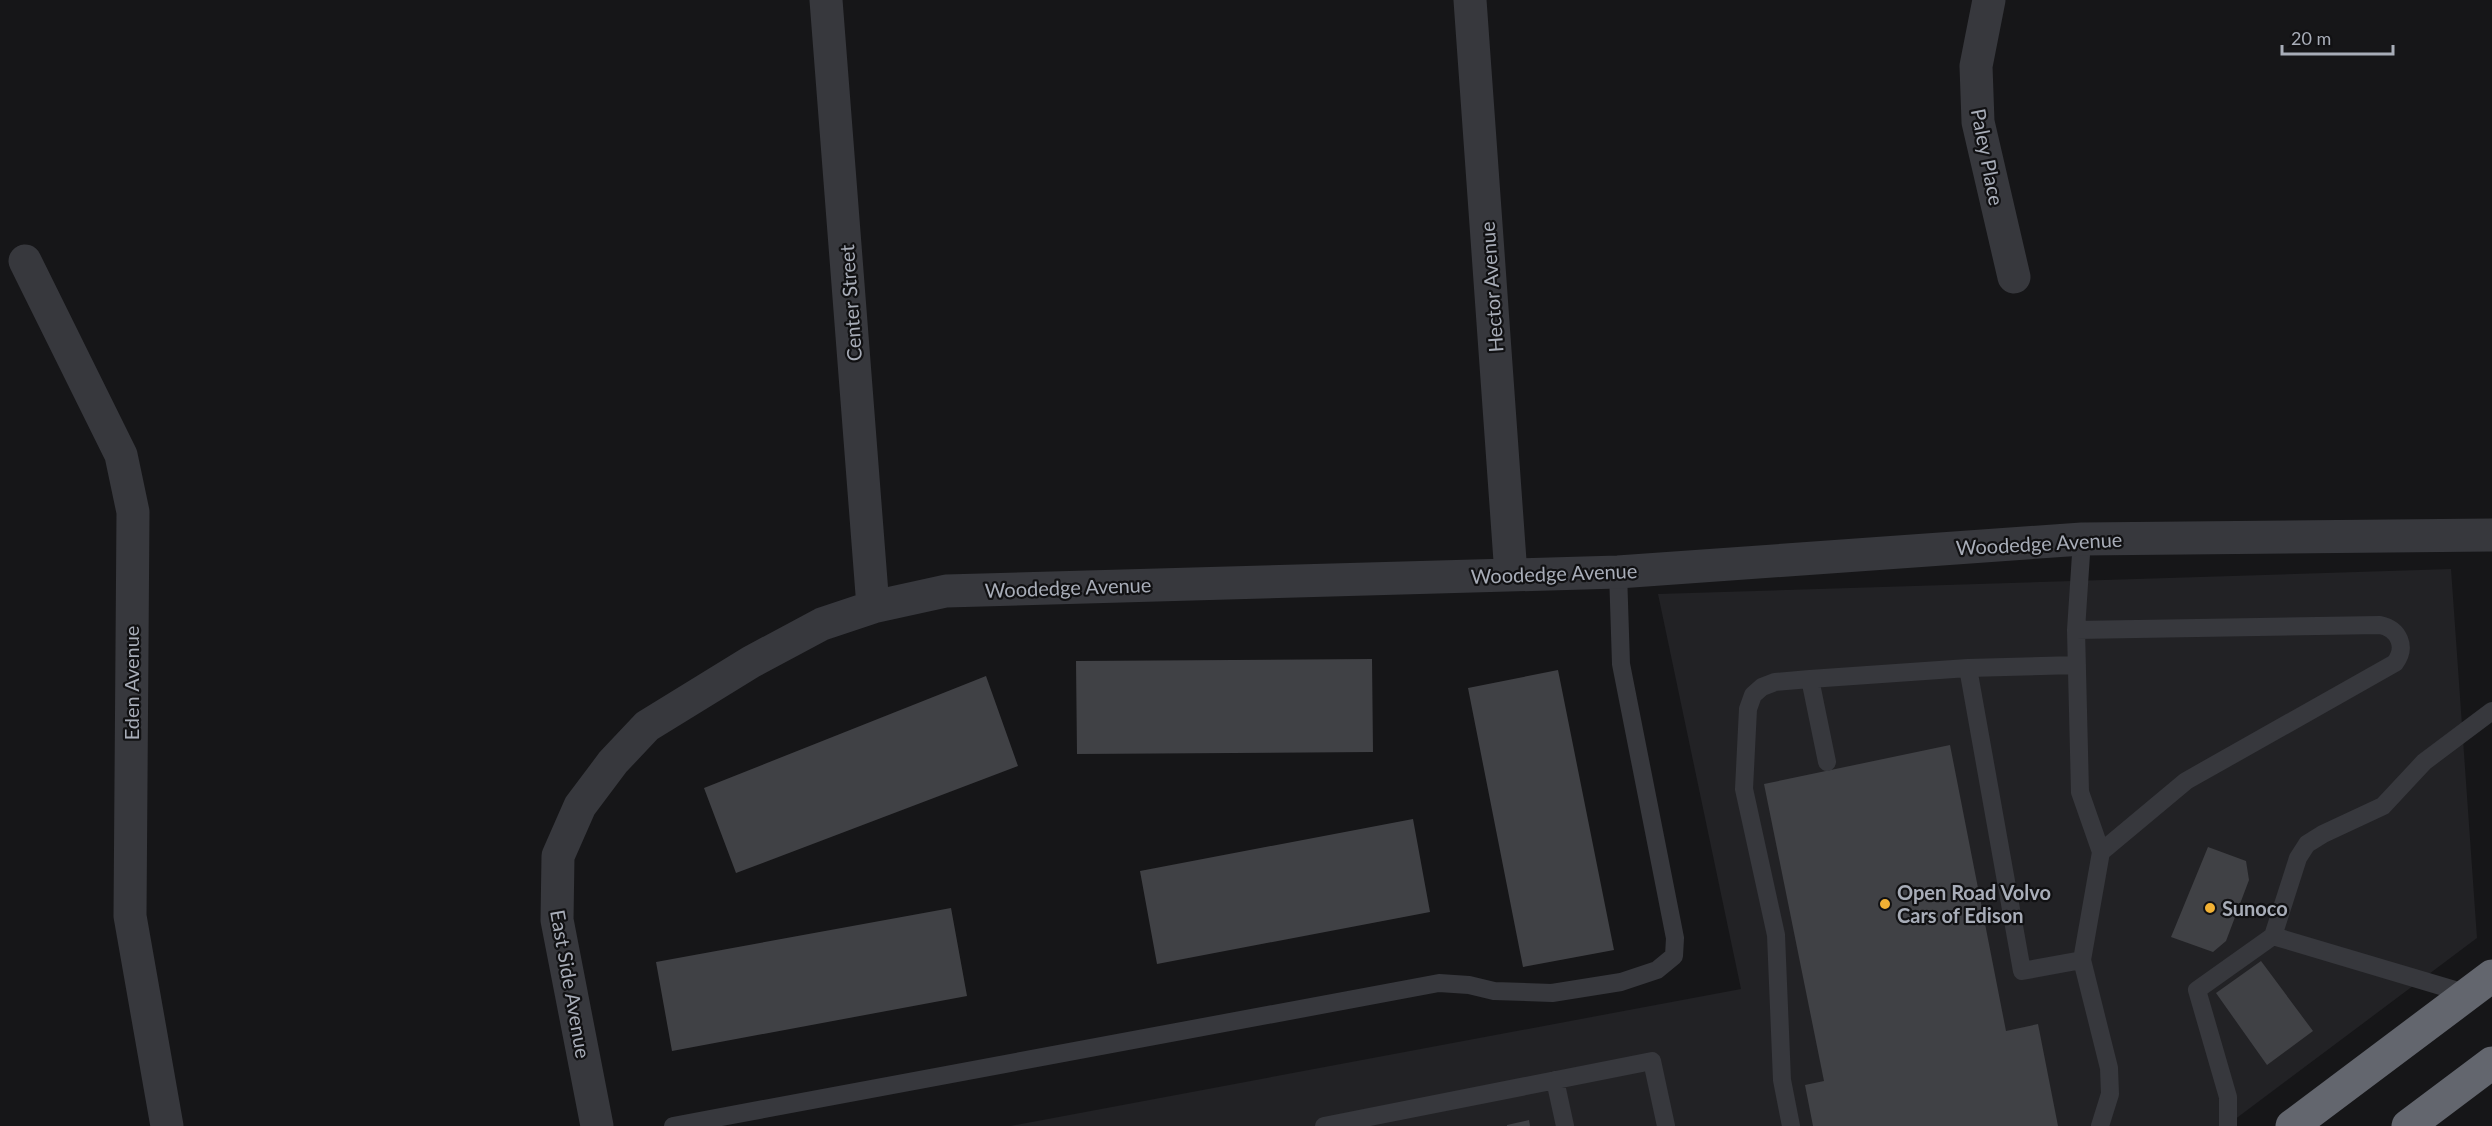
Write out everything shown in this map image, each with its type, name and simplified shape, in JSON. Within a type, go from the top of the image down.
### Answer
[{"type":"highway","points":[[2292,1126],[2480,985]]},
{"type":"highway","points":[[2408,1126],[2492,1063]]},
{"type":"street","name":"Center Street","points":[[826,0],[873,607]]},
{"type":"street","name":"Hector Avenue","points":[[1470,0],[1511,575]]},
{"type":"street","name":"Paley Place","points":[[1989,0],[1976,66],[1978,122],[2014,278]]},
{"type":"street","name":"Eden Avenue","points":[[25,261],[121,455],[133,513],[130,916],[167,1126]]},
{"type":"street","name":"Woodedge Avenue","points":[[647,726],[751,662],[822,624],[873,607],[946,591],[1618,572],[2082,539],[2492,535]]},
{"type":"street","name":"East Side Avenue","points":[[597,1126],[557,920],[558,856],[580,806],[613,762],[647,726]]},
{"type":"lane","points":[[2082,539],[2076,630],[2079,792],[2101,852],[2082,960],[2109,1068],[2110,1094],[2100,1126]]},
{"type":"lane","points":[[672,1126],[1439,983],[1469,985],[1494,991],[1552,993],[1620,982],[1658,970],[1674,956],[1676,938],[1621,664],[1618,572]]},
{"type":"lane","points":[[2076,630],[2380,625],[2394,630],[2400,640],[2401,649],[2395,663],[2186,782],[2101,852]]},
{"type":"lane","points":[[1791,1126],[1782,1080],[1776,936],[1744,789],[1748,708],[1753,695],[1762,687],[1775,682],[1810,678],[1968,668],[2077,665]]},
{"type":"lane","points":[[1968,668],[2022,971],[2082,960]]},
{"type":"lane","points":[[1810,678],[1827,762]]},
{"type":"lane","points":[[2228,1126],[2228,1097],[2197,990],[2273,936],[2298,858],[2307,844],[2383,806],[2424,762],[2492,711]]},
{"type":"lane","points":[[2273,936],[2480,985]]},
{"type":"lane","points":[[1324,1126],[1652,1061],[1666,1126]]},
{"type":"lane","points":[[1555,1080],[1565,1126]]},
{"type":"shaded area","points":[[2451,569],[2477,938],[2226,1126],[1010,1126],[1741,989],[1658,594]]},
{"type":"building","points":[[1372,659],[1373,752],[1077,754],[1076,661]]},
{"type":"building","points":[[1558,670],[1614,950],[1523,967],[1468,688]]},
{"type":"building","points":[[986,676],[1018,766],[736,873],[704,788]]},
{"type":"building","name":"Open Road Volvo Cars of Edison","points":[[1950,745],[2006,1031],[2038,1024],[2058,1126],[1813,1126],[1805,1085],[1824,1081],[1764,784]]},
{"type":"building","points":[[1413,819],[1430,912],[1157,964],[1140,871]]},
{"type":"building","name":"Sunoco","points":[[2208,847],[2246,861],[2249,880],[2226,941],[2213,952],[2171,937]]},
{"type":"building","points":[[951,908],[967,996],[672,1051],[656,962]]},
{"type":"building","name":"Sunoco","points":[[2261,961],[2313,1031],[2267,1065],[2216,993]]},
{"type":"building","points":[[1529,1120],[1530,1126],[1507,1126],[1507,1125]]},
{"type":"place","name":"Open Road Volvo Cars of Edison","points":[[1885,904]]},
{"type":"place","name":"Sunoco","points":[[2210,908]]}]
